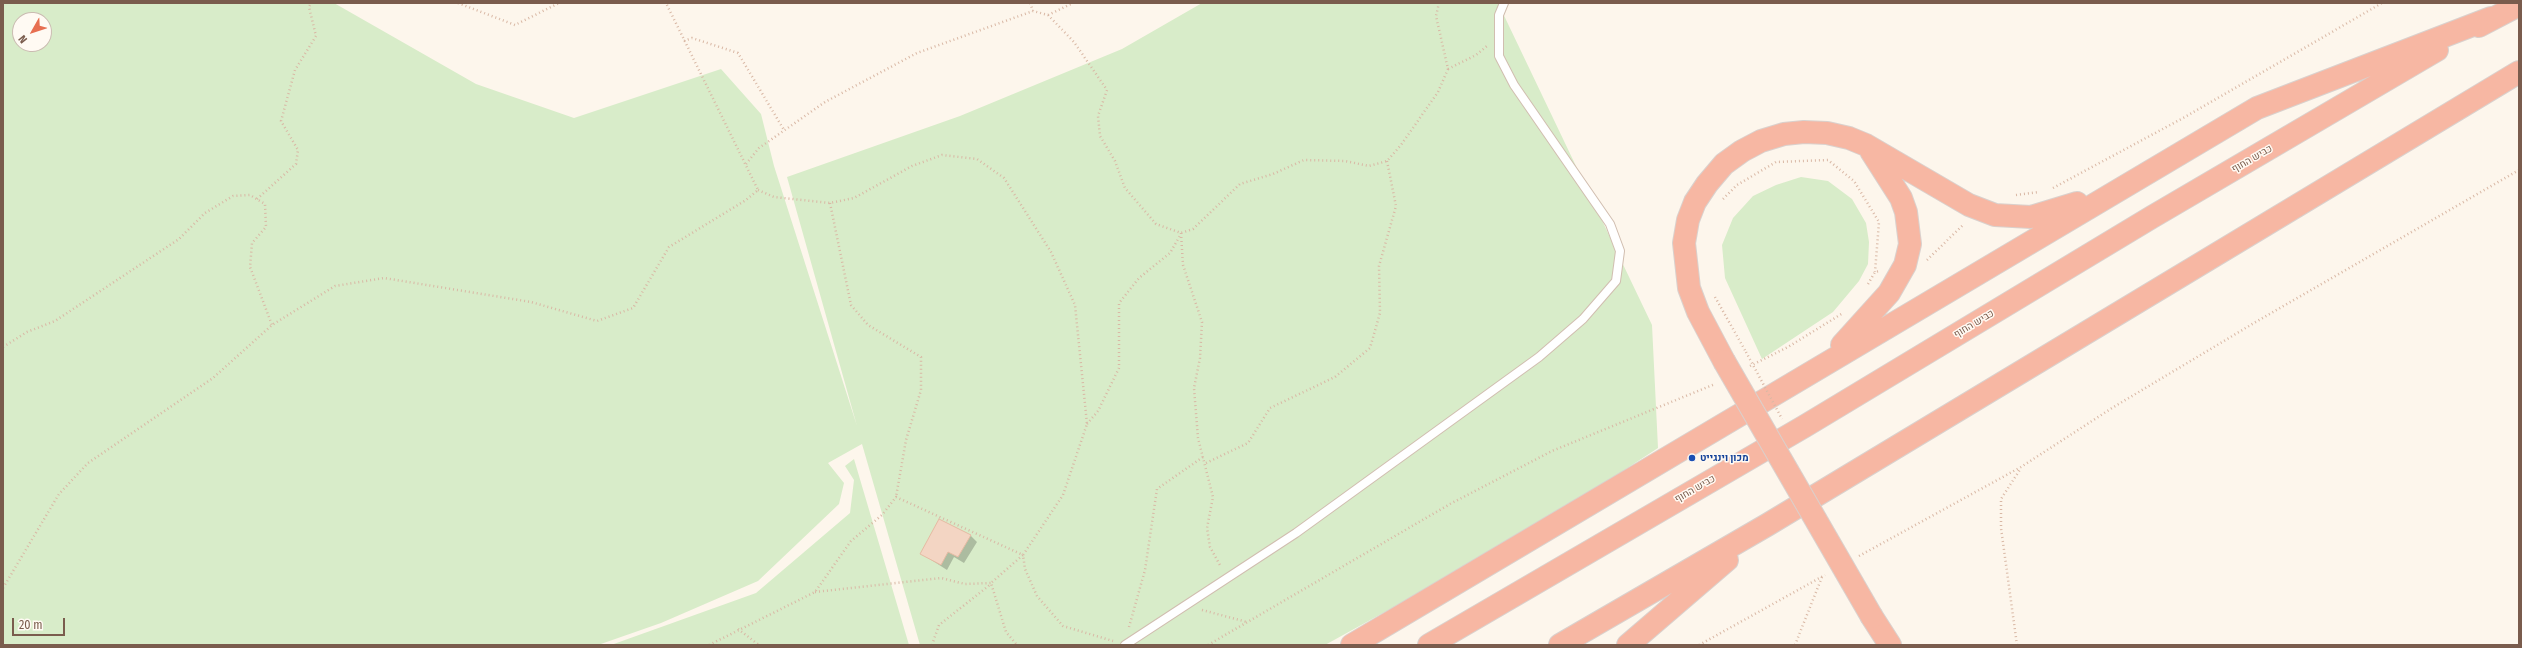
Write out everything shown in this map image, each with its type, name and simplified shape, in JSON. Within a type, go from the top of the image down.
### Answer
[{"type":"highway","name":"כביש החוף","points":[[1429,645],[1805,426],[2152,217],[2491,18],[2519,5]]},
{"type":"highway","points":[[1352,645],[2257,108],[2491,18]]},
{"type":"highway","points":[[1560,645],[1768,525],[2519,72]]},
{"type":"highway","points":[[1890,645],[1872,617],[1724,361],[1698,312],[1689,288],[1685,265],[1685,235],[1688,220],[1695,202],[1724,164],[1742,151],[1784,134],[1804,132],[1827,133],[1866,145],[1979,210],[2013,217],[2031,217],[2049,213],[2127,184]]},
{"type":"highway","points":[[1820,367],[1869,317],[1889,293],[1905,265],[1910,244],[1906,212],[1893,182],[1866,145]]},
{"type":"highway","points":[[1628,645],[1768,525]]},
{"type":"lane","points":[[1125,645],[1296,533],[1539,357],[1583,319],[1616,281],[1620,251],[1610,224],[1514,85],[1499,56],[1499,15],[1504,3]]},
{"type":"path","points":[[257,199],[296,164],[298,150],[281,121],[295,70],[316,36],[309,7],[311,3]]},
{"type":"path","points":[[458,3],[514,25],[559,3]]},
{"type":"path","points":[[666,3],[758,190],[774,197],[830,203],[854,198],[912,166],[942,155],[977,159],[1004,178],[1051,252],[1075,305],[1087,424]]},
{"type":"path","points":[[1030,3],[1033,11]]},
{"type":"path","points":[[1048,16],[1073,3]]},
{"type":"path","points":[[746,164],[759,148],[825,102],[917,53],[1033,11],[1048,16],[1074,42],[1106,90],[1098,116],[1100,136],[1115,161],[1125,188],[1156,224],[1181,233],[1193,229],[1240,184],[1273,174],[1304,160],[1345,161],[1369,166],[1387,161],[1401,145],[1438,92],[1448,69],[1436,16],[1439,3]]},
{"type":"path","points":[[2048,191],[2192,113],[2382,3]]},
{"type":"path","points":[[1448,69],[1476,55],[1498,36]]},
{"type":"path","points":[[684,41],[692,38],[738,53],[784,130]]},
{"type":"path","points":[[1720,201],[1737,185],[1776,162],[1828,160],[1854,181],[1879,222],[1875,272],[1866,289]]},
{"type":"path","points":[[1206,463],[1248,443],[1270,408],[1335,378],[1370,348],[1380,313],[1379,266],[1396,206],[1387,161]]},
{"type":"path","points":[[2017,645],[2001,528],[2001,499],[2021,467],[2112,408],[2247,327],[2519,170]]},
{"type":"path","points":[[3,588],[59,494],[88,463],[213,378],[272,325],[335,286],[384,278],[531,302],[597,321],[633,308],[669,247],[746,200],[758,190]]},
{"type":"path","points":[[2008,196],[2040,192]]},
{"type":"path","points":[[3,347],[27,332],[55,321],[179,239],[205,212],[233,196],[250,195],[265,204],[266,227],[252,243],[250,267],[272,325]]},
{"type":"path","points":[[815,592],[851,541],[882,515],[896,497],[906,440],[921,390],[921,357],[868,325],[851,305],[830,203]]},
{"type":"path","points":[[1875,272],[1927,260],[1979,210]]},
{"type":"path","points":[[932,645],[939,625],[991,584],[1023,555],[1063,495],[1087,424],[1098,411],[1119,368],[1119,303],[1139,278],[1170,253],[1181,233]]},
{"type":"path","points":[[1181,233],[1183,266],[1202,322],[1200,358],[1194,388],[1198,438],[1206,463],[1213,497],[1207,528],[1210,547],[1227,578]]},
{"type":"path","points":[[1712,292],[1746,352]]},
{"type":"path","points":[[1746,368],[1788,347],[1848,308]]},
{"type":"path","points":[[1208,645],[1450,504],[1552,450],[1718,383]]},
{"type":"path","points":[[1023,555],[1025,569],[1037,596],[1062,626],[1125,645],[1145,570],[1157,490],[1203,457]]},
{"type":"path","points":[[896,497],[1023,555]]},
{"type":"path","points":[[1795,645],[1822,576]]},
{"type":"path","points":[[709,645],[738,629],[815,592],[941,578],[965,584],[991,584]]},
{"type":"path","points":[[991,584],[1006,632],[1017,645]]},
{"type":"path","points":[[1184,606],[1248,622]]},
{"type":"path","points":[[738,629],[759,645]]},
{"type":"green space","points":[[3,3],[334,3],[476,84],[574,118],[721,69],[761,114],[774,166],[857,426],[787,177],[960,116],[1122,49],[1202,3],[1498,3],[1652,325],[1658,448],[1528,533],[1325,645],[920,645],[862,444],[828,463],[844,483],[839,504],[758,581],[661,623],[598,645],[3,645]]},
{"type":"green space","points":[[1801,177],[1828,181],[1852,199],[1866,223],[1869,242],[1868,264],[1859,281],[1833,312],[1762,359],[1725,278],[1722,245],[1733,218],[1753,196],[1776,185]]},
{"type":"green space","points":[[854,459],[909,645],[611,645],[756,593],[850,513],[854,480],[845,466]]},
{"type":"building","points":[[939,519],[971,535],[958,557],[948,552],[941,565],[920,554]]},
{"type":"place","name":"מכון וינגייט","points":[[1692,458]]}]
